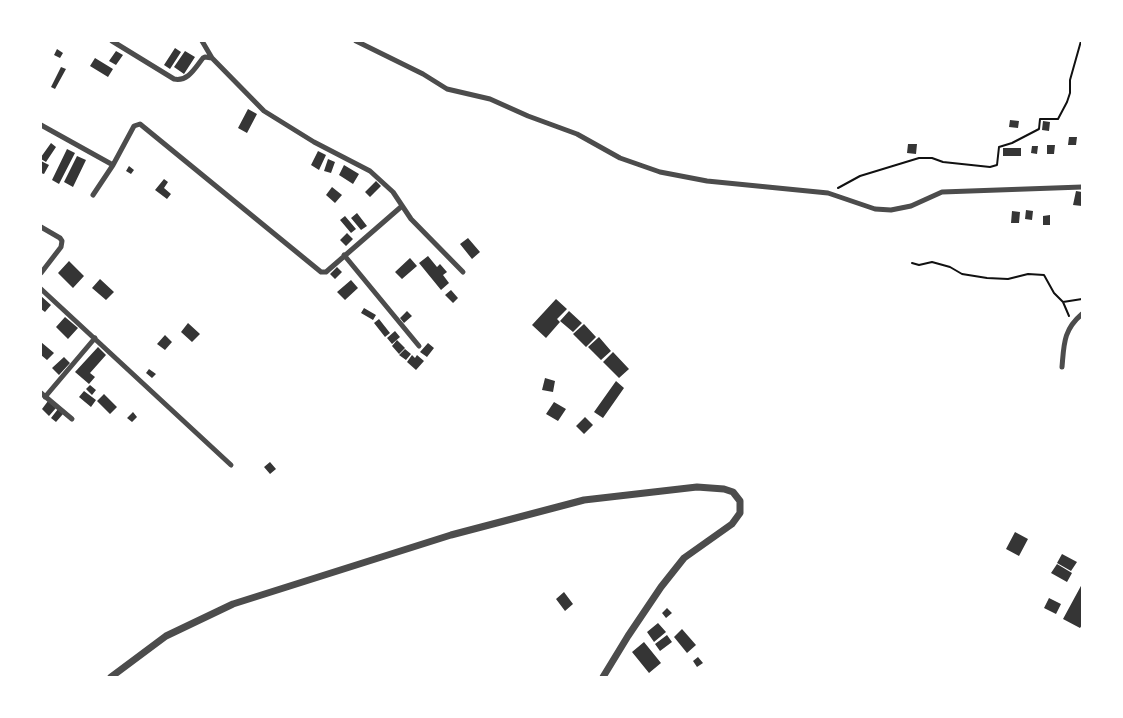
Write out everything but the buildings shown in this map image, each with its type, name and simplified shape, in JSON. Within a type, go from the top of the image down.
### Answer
[{"type":"street","points":[[112,41],[174,79],[180,80],[187,77],[203,58],[212,58]]},
{"type":"street","points":[[202,41],[212,58],[264,111],[314,142],[370,171],[393,192],[412,219],[463,272]]},
{"type":"street","points":[[356,41],[423,74],[447,89],[490,99],[528,116],[577,134],[620,158],[660,172],[707,181],[828,193],[875,209],[891,210],[911,206],[942,192],[1082,188]]},
{"type":"street","points":[[41,124],[113,165]]},
{"type":"street","points":[[93,195],[113,165],[134,126],[140,124],[321,272],[326,272],[402,206]]},
{"type":"street","points":[[41,227],[60,238],[62,244],[41,273]]},
{"type":"street","points":[[344,255],[418,346]]},
{"type":"street","points":[[41,289],[231,465]]},
{"type":"street","points":[[1062,368],[1065,336],[1072,323],[1082,314]]},
{"type":"street","points":[[72,419],[43,395],[95,338]]},
{"type":"street","points":[[111,677],[166,636],[233,604],[450,535],[584,500],[697,488],[724,489],[733,492],[740,501],[740,513],[732,524],[684,558],[628,636],[603,677]]},
{"type":"path","points":[[828,193],[860,176],[919,158],[932,158],[944,162],[990,167],[997,165],[999,147],[1012,143],[1039,129],[1040,119],[1058,119],[1070,93],[1070,80],[1081,41]]},
{"type":"path","points":[[912,263],[919,265],[932,262],[950,267],[962,274],[987,278],[1008,279],[1028,274],[1044,275],[1054,293],[1063,302]]}]
